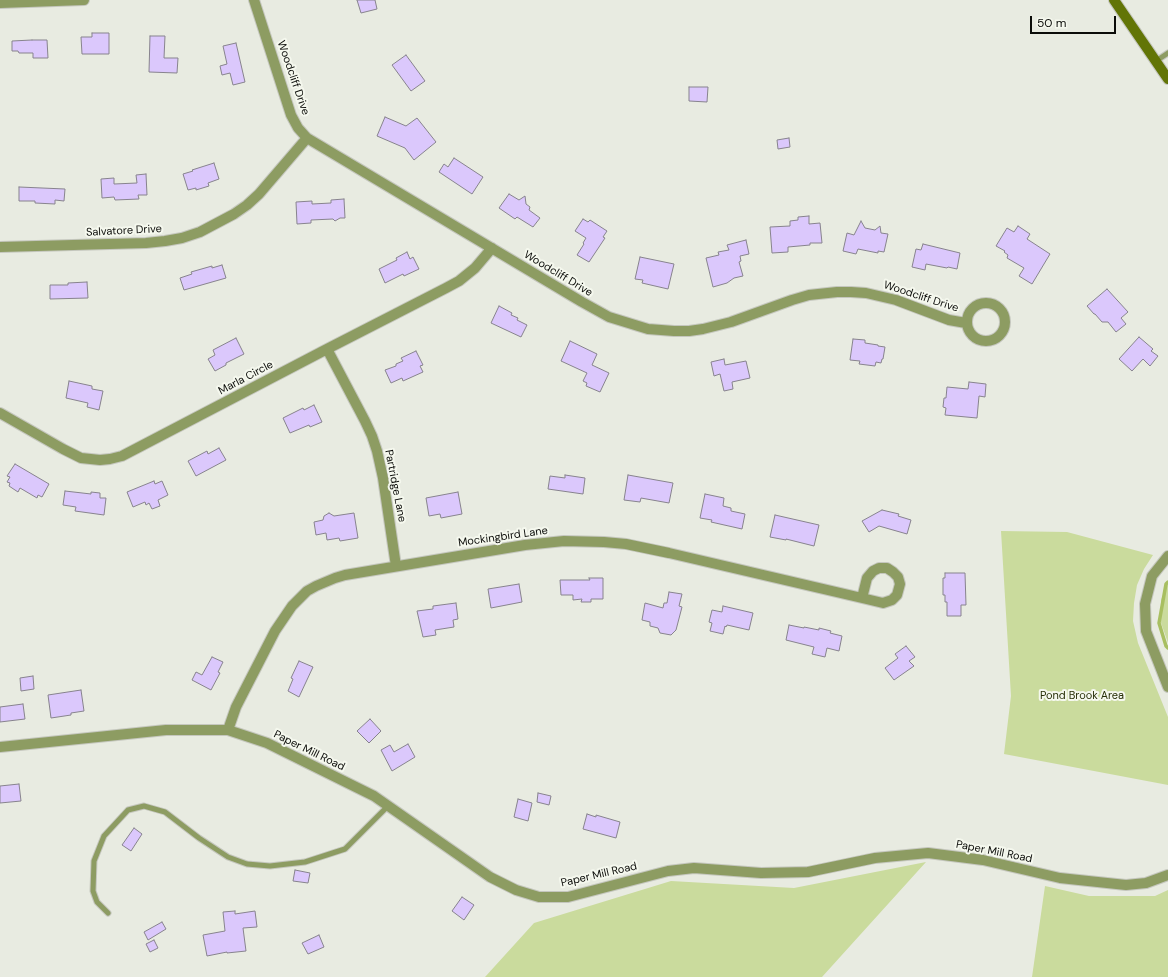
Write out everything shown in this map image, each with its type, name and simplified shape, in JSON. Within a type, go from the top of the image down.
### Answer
[{"type":"main road","points":[[1114,0],[1168,79]]},
{"type":"street","points":[[0,3],[84,0]]},
{"type":"street","name":"Woodcliff Drive","points":[[254,0],[291,115],[298,128],[307,138],[595,310],[622,321],[648,329],[689,331],[731,322],[809,295],[837,292],[866,293],[896,300],[949,320],[966,323]]},
{"type":"street","name":"Salvatore Drive","points":[[0,247],[146,243],[182,238],[200,232],[248,205],[307,138]]},
{"type":"street","name":"Marla Circle","points":[[0,413],[81,458],[91,460],[110,459],[122,456],[459,281],[475,268],[492,248]]},
{"type":"street","name":"Partridge Lane","points":[[326,349],[365,421],[377,450],[383,478],[396,566]]},
{"type":"street","name":"Mockingbird Lane","points":[[228,730],[236,707],[275,630],[285,615],[299,598],[316,586],[335,578],[396,566],[538,543],[578,541],[626,544],[663,551],[862,598]]},
{"type":"street","points":[[1168,556],[1152,576],[1145,604],[1146,631],[1168,687]]},
{"type":"street","name":"Paper Mill Road","points":[[0,748],[166,730],[228,730],[267,743],[374,796],[490,877],[516,890],[539,897],[568,897],[668,871],[694,868],[761,873],[808,872],[875,858],[928,853],[984,860],[1060,878],[1126,885],[1146,883],[1168,875]]},
{"type":"lane","points":[[1156,61],[1168,52]]},
{"type":"lane","points":[[108,913],[96,902],[93,891],[94,861],[104,836],[128,810],[144,806],[165,812],[199,838],[228,857],[247,864],[270,866],[305,862],[345,849],[388,806]]},
{"type":"green space","name":"Pond Brook Area","points":[[1001,531],[1067,532],[1153,555],[1144,569],[1137,585],[1133,621],[1138,643],[1168,717],[1168,785],[1004,754],[1011,696]]},
{"type":"green space","points":[[1168,582],[1168,643],[1161,623],[1161,600]]},
{"type":"green space","points":[[926,862],[822,977],[485,977],[534,923],[671,881],[794,888]]},
{"type":"green space","points":[[1045,886],[1089,896],[1155,896],[1168,890],[1168,977],[1032,977]]},
{"type":"building","points":[[357,0],[375,0],[377,9],[361,13]]},
{"type":"building","points":[[92,33],[109,33],[109,54],[82,54],[81,37],[92,37]]},
{"type":"building","points":[[150,36],[165,36],[164,58],[178,58],[177,73],[149,72]]},
{"type":"building","points":[[47,40],[48,58],[33,58],[33,53],[19,53],[18,51],[12,51],[12,41]]},
{"type":"building","points":[[236,43],[245,82],[233,85],[230,73],[222,75],[220,66],[227,64],[223,46]]},
{"type":"building","points":[[406,55],[425,81],[411,91],[392,65]]},
{"type":"building","points":[[689,87],[708,87],[707,102],[689,101]]},
{"type":"building","points":[[385,117],[406,126],[417,118],[436,142],[414,160],[405,148],[377,136]]},
{"type":"building","points":[[789,138],[790,147],[778,149],[777,140]]},
{"type":"building","points":[[454,158],[483,177],[472,194],[439,172],[444,164],[448,167]]},
{"type":"building","points":[[214,163],[219,179],[208,183],[209,186],[196,190],[196,188],[188,190],[183,174]]},
{"type":"building","points":[[146,174],[147,195],[138,195],[139,199],[115,200],[114,197],[102,198],[101,179],[114,178],[114,184],[137,183],[136,175]]},
{"type":"building","points":[[19,187],[65,189],[64,201],[55,200],[55,204],[35,203],[35,201],[19,201]]},
{"type":"building","points":[[509,194],[519,200],[525,196],[526,204],[530,207],[529,210],[540,218],[533,227],[517,217],[515,219],[499,208]]},
{"type":"building","points":[[344,199],[345,218],[340,218],[335,221],[333,219],[311,220],[311,223],[297,224],[296,202],[312,201],[312,204],[331,203],[331,200]]},
{"type":"building","points":[[809,216],[809,224],[820,223],[822,243],[810,243],[810,245],[788,247],[788,252],[772,253],[770,227],[790,226],[790,221],[798,220],[798,217]]},
{"type":"building","points":[[583,219],[588,222],[590,220],[607,231],[603,237],[605,238],[589,262],[577,255],[586,238],[575,231]]},
{"type":"building","points":[[861,221],[865,228],[875,230],[880,226],[881,233],[888,234],[884,252],[878,251],[878,253],[858,249],[856,254],[843,251],[847,233],[854,235]]},
{"type":"building","points":[[1018,226],[1030,234],[1027,239],[1050,254],[1032,284],[1019,276],[1024,268],[1007,258],[1008,255],[1004,252],[1005,251],[996,246],[1007,228],[1014,232]]},
{"type":"building","points":[[746,240],[749,254],[740,256],[741,261],[739,262],[743,276],[734,278],[727,283],[713,287],[706,258],[719,255],[718,252],[729,250],[727,245]]},
{"type":"building","points":[[923,244],[960,253],[957,269],[926,264],[925,270],[912,267],[916,249],[921,250]]},
{"type":"building","points":[[407,252],[410,259],[413,257],[419,269],[404,276],[403,274],[385,283],[379,269],[397,260],[396,258]]},
{"type":"building","points":[[640,257],[674,264],[668,289],[642,283],[643,280],[635,279]]},
{"type":"building","points":[[222,265],[226,278],[184,290],[180,278],[192,274],[191,272],[212,266],[212,268]]},
{"type":"building","points":[[87,282],[88,298],[50,299],[50,285],[68,285],[68,283]]},
{"type":"building","points":[[1107,289],[1128,312],[1121,318],[1126,324],[1116,332],[1108,322],[1102,322],[1087,306]]},
{"type":"building","points":[[499,306],[512,313],[511,315],[518,318],[517,320],[527,325],[521,337],[491,323]]},
{"type":"building","points":[[1139,337],[1153,349],[1151,351],[1158,356],[1150,366],[1143,359],[1132,371],[1119,359]]},
{"type":"building","points":[[236,338],[244,354],[226,363],[226,365],[215,371],[208,359],[215,355],[213,350]]},
{"type":"building","points":[[853,339],[865,340],[865,343],[885,347],[881,363],[876,362],[875,366],[859,364],[860,361],[850,360]]},
{"type":"building","points":[[570,341],[597,354],[592,365],[609,373],[600,392],[586,386],[587,383],[583,381],[587,373],[561,361]]},
{"type":"building","points":[[416,351],[423,365],[420,366],[423,372],[403,381],[402,378],[391,383],[385,370],[396,366],[396,364],[403,361],[401,358]]},
{"type":"building","points":[[724,359],[725,365],[746,361],[750,378],[732,382],[733,389],[724,391],[720,374],[714,376],[711,362]]},
{"type":"building","points":[[69,381],[92,386],[92,389],[103,391],[99,410],[87,407],[88,403],[66,398]]},
{"type":"building","points":[[969,382],[986,384],[985,397],[979,396],[977,418],[945,415],[946,408],[943,407],[947,387],[968,389]]},
{"type":"building","points":[[314,405],[322,422],[310,427],[309,425],[290,433],[283,418],[303,408],[304,410]]},
{"type":"building","points":[[219,448],[226,460],[196,476],[188,461],[207,451],[208,454]]},
{"type":"building","points":[[15,464],[49,484],[42,497],[38,495],[37,498],[20,488],[18,492],[9,486],[10,483],[7,482],[10,477],[7,476]]},
{"type":"building","points":[[565,475],[585,478],[583,494],[548,489],[550,476],[565,478]]},
{"type":"building","points":[[628,475],[673,483],[669,503],[641,498],[640,502],[624,500]]},
{"type":"building","points":[[154,481],[155,484],[162,481],[168,495],[158,500],[160,506],[152,509],[149,503],[146,505],[145,502],[133,507],[127,492]]},
{"type":"building","points":[[65,491],[91,494],[91,492],[100,493],[100,498],[106,498],[104,515],[75,511],[76,507],[63,505]]},
{"type":"building","points":[[458,492],[462,514],[441,518],[440,514],[429,516],[426,498]]},
{"type":"building","points":[[705,494],[724,498],[723,506],[731,508],[731,511],[745,514],[742,529],[700,518]]},
{"type":"building","points":[[882,510],[899,514],[898,516],[911,520],[907,534],[879,526],[869,532],[862,521]]},
{"type":"building","points":[[329,513],[334,516],[354,513],[358,538],[340,541],[339,538],[327,540],[326,533],[316,535],[314,522],[323,520],[324,516]]},
{"type":"building","points":[[775,515],[819,525],[814,546],[786,539],[770,537]]},
{"type":"building","points":[[945,573],[965,573],[966,605],[961,605],[961,616],[947,616],[947,602],[945,602],[945,595],[943,595],[943,578],[945,578]]},
{"type":"building","points":[[589,578],[603,578],[603,599],[591,599],[591,602],[581,602],[582,599],[573,600],[573,595],[561,595],[560,580],[590,580]]},
{"type":"building","points":[[519,584],[522,602],[491,608],[488,589]]},
{"type":"building","points":[[669,592],[682,594],[679,606],[682,607],[676,630],[671,635],[660,633],[658,628],[650,626],[650,622],[642,620],[645,603],[663,608],[664,603],[667,603]]},
{"type":"building","points":[[456,603],[458,619],[453,620],[454,627],[435,630],[436,635],[423,637],[417,611],[433,609],[433,606]]},
{"type":"building","points":[[723,606],[753,613],[749,630],[727,625],[726,627],[725,626],[723,634],[710,631],[712,623],[709,622],[712,610],[722,612]]},
{"type":"building","points":[[789,625],[819,630],[819,628],[842,636],[839,651],[827,648],[825,657],[812,654],[814,647],[786,640]]},
{"type":"building","points":[[906,646],[915,657],[909,661],[914,666],[894,680],[885,668],[898,658],[895,654]]},
{"type":"building","points":[[212,657],[223,662],[218,672],[220,673],[211,690],[192,680],[196,672],[202,675]]},
{"type":"building","points":[[299,661],[313,667],[299,697],[288,691],[293,679],[291,678]]},
{"type":"building","points":[[33,676],[34,689],[21,691],[20,678]]},
{"type":"building","points":[[81,690],[84,711],[71,713],[71,715],[51,718],[48,695]]},
{"type":"building","points":[[23,704],[25,719],[0,722],[0,707]]},
{"type":"building","points":[[370,719],[381,731],[369,743],[357,731]]},
{"type":"building","points":[[408,744],[415,757],[392,771],[381,750],[390,745],[394,752]]},
{"type":"building","points":[[19,784],[21,801],[0,803],[0,786]]},
{"type":"building","points":[[538,793],[551,796],[549,805],[537,802]]},
{"type":"building","points":[[518,799],[532,803],[528,821],[514,817]]},
{"type":"building","points":[[587,814],[620,822],[616,838],[583,829]]},
{"type":"building","points":[[134,828],[142,834],[131,851],[122,845]]},
{"type":"building","points":[[295,870],[310,873],[308,883],[293,881]]},
{"type":"building","points":[[462,897],[474,905],[464,920],[452,911]]},
{"type":"building","points":[[235,911],[235,914],[255,911],[257,927],[243,928],[246,951],[227,952],[207,956],[203,935],[225,931],[223,912]]},
{"type":"building","points":[[162,922],[166,929],[148,940],[144,932]]},
{"type":"building","points":[[319,935],[324,947],[308,954],[302,943]]},
{"type":"building","points":[[154,940],[158,948],[150,952],[146,944]]},
{"type":"waterway","points":[[1168,582],[1166,584],[1159,623],[1166,646],[1168,648]]}]
